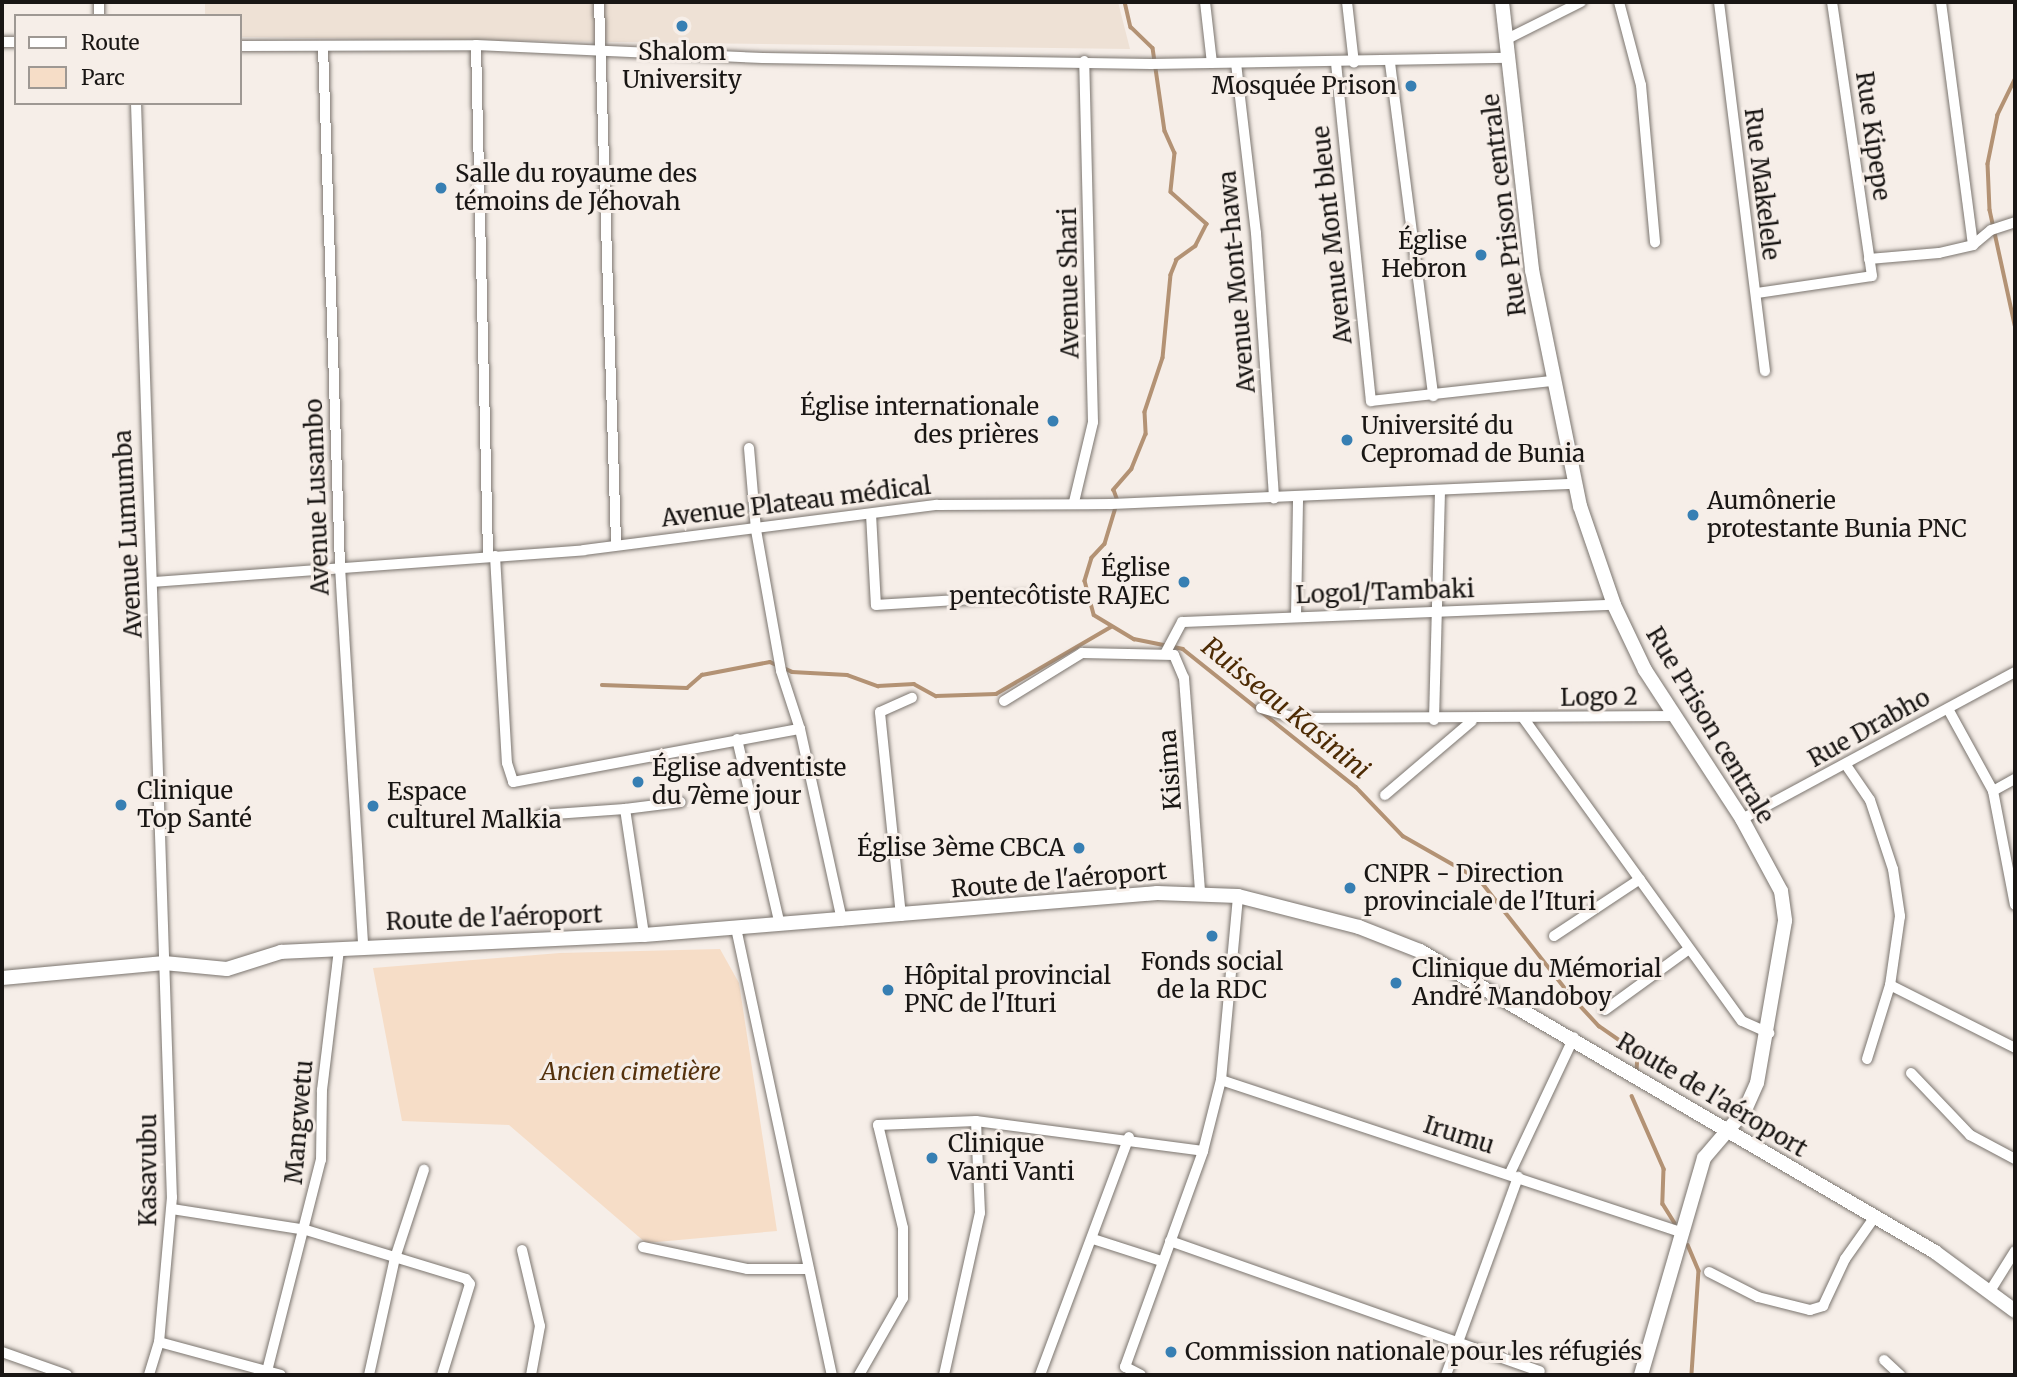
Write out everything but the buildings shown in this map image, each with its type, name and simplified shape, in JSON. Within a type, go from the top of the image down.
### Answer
[{"type":"street","points":[[599,2],[604,50],[616,543]]},
{"type":"street","points":[[1205,2],[1212,63]]},
{"type":"street","points":[[1347,2],[1354,63]]},
{"type":"street","name":"Rue Prison centrale","points":[[1502,2],[1532,270],[1551,381],[1575,484],[1614,605],[1674,716],[1742,820],[1781,891],[1785,922],[1769,1033],[1753,1092],[1726,1133],[1704,1158],[1641,1375]]},
{"type":"street","points":[[1507,39],[1581,2]]},
{"type":"street","points":[[1619,2],[1641,85],[1655,242]]},
{"type":"street","name":"Rue Makelele","points":[[1718,2],[1765,371]]},
{"type":"street","name":"Rue Kipepe","points":[[1757,293],[1871,276],[1832,2]]},
{"type":"street","points":[[1941,2],[1973,245]]},
{"type":"street","points":[[476,45],[491,556],[508,763],[513,782],[800,729]]},
{"type":"street","points":[[242,46],[476,45],[763,58],[1156,63],[1390,63],[1509,58]]},
{"type":"street","name":"Avenue Lusambo","points":[[323,46],[340,568],[363,947]]},
{"type":"street","name":"Avenue Shari","points":[[1074,502],[1093,422],[1084,61]]},
{"type":"street","name":"Avenue Mont-hawa","points":[[1236,63],[1256,233],[1275,498]]},
{"type":"street","name":"Avenue Mont bleue","points":[[1336,63],[1371,401],[1433,396]]},
{"type":"street","points":[[1390,63],[1433,396],[1551,381]]},
{"type":"street","name":"Avenue Lumumba","points":[[136,105],[143,441],[153,582],[164,963]]},
{"type":"street","points":[[1868,259],[1973,245],[1996,228],[2015,222]]},
{"type":"street","points":[[749,448],[756,530],[780,671],[800,729],[842,920]]},
{"type":"street","name":"Avenue Plateau médical","points":[[153,582],[491,556],[756,530],[937,505],[1074,502],[1111,504],[1575,484]]},
{"type":"street","points":[[1434,720],[1440,489]]},
{"type":"street","points":[[1296,616],[1298,497]]},
{"type":"street","points":[[871,514],[876,605],[1041,595]]},
{"type":"street","name":"Logo1/Tambaki","points":[[1167,647],[1182,621],[1614,605]]},
{"type":"street","points":[[1004,701],[1082,653],[1167,647]]},
{"type":"street","name":"Kisima","points":[[1167,647],[1174,655],[1184,678],[1200,893]]},
{"type":"street","name":"Rue Drabho","points":[[1742,820],[2015,672]]},
{"type":"street","points":[[901,916],[880,712],[912,698]]},
{"type":"street","name":"Logo 2","points":[[1261,708],[1297,718],[1472,721],[1674,716]]},
{"type":"street","points":[[1948,709],[1993,791],[2014,884],[2015,905]]},
{"type":"street","points":[[1524,719],[1742,1021],[1769,1033]]},
{"type":"street","points":[[1385,795],[1472,721]]},
{"type":"street","points":[[737,739],[780,925]]},
{"type":"street","points":[[1846,765],[1870,800],[1893,869],[1900,916],[1890,985],[1867,1059]]},
{"type":"street","points":[[1993,791],[2015,779]]},
{"type":"street","points":[[540,816],[681,802]]},
{"type":"street","points":[[625,809],[645,935]]},
{"type":"street","points":[[1554,936],[1640,878]]},
{"type":"street","name":"Route de l'aéroport","points":[[2,978],[164,963],[227,969],[281,952],[645,935],[1200,893],[1238,896],[1359,927],[1420,951],[1574,1037],[1726,1133],[1874,1218],[1990,1291],[2015,1311]]},
{"type":"street","points":[[1141,1375],[1125,1367],[1161,1261],[1203,1151],[1222,1080],[1238,896]]},
{"type":"street","points":[[736,928],[832,1375]]},
{"type":"street","points":[[1605,1010],[1689,949]]},
{"type":"street","name":"Mangwetu","points":[[267,1374],[306,1230],[321,1160],[322,1090],[339,950]]},
{"type":"street","name":"Kasavubu","points":[[149,1375],[159,1342],[172,1209],[164,963]]},
{"type":"street","points":[[1890,985],[2015,1048]]},
{"type":"street","points":[[1446,1375],[1514,1175],[1574,1037]]},
{"type":"street","points":[[1911,1073],[1970,1135],[2015,1159]]},
{"type":"street","name":"Irumu","points":[[1222,1080],[1683,1233]]},
{"type":"street","points":[[859,1375],[903,1298],[903,1228],[878,1125],[976,1121],[1129,1137],[1203,1151]]},
{"type":"street","points":[[944,1375],[980,1213],[976,1121]]},
{"type":"street","points":[[1040,1375],[1129,1137]]},
{"type":"street","points":[[369,1375],[395,1258],[424,1170]]},
{"type":"street","points":[[172,1209],[306,1230],[470,1284],[442,1375]]},
{"type":"street","points":[[1709,1272],[1758,1297],[1810,1310],[1823,1306],[1845,1259],[1874,1218]]},
{"type":"street","points":[[1093,1239],[1161,1261]]},
{"type":"street","points":[[1170,1241],[1540,1371]]},
{"type":"street","points":[[643,1247],[747,1269],[808,1269]]},
{"type":"street","points":[[522,1250],[540,1326],[531,1375]]},
{"type":"street","points":[[1990,1291],[2015,1251]]},
{"type":"street","points":[[159,1342],[267,1374],[281,1375]]},
{"type":"street","points":[[2,1352],[67,1375]]},
{"type":"street","points":[[1884,1360],[1900,1375]]},
{"type":"shaded area","name":"Shalom University","points":[[205,2],[1118,2],[1130,49],[242,37],[242,14],[205,14]]},
{"type":"green space","name":"Ancien cimetière","points":[[720,949],[739,983],[777,1231],[646,1243],[509,1125],[402,1121],[373,968],[560,953]]},
{"type":"waterway","name":"Ruisseau Kasinini","points":[[1125,2],[1131,27],[1153,48],[1165,131],[1175,153],[1171,192],[1207,224],[1196,246],[1177,260],[1171,275],[1163,358],[1145,412],[1146,434],[1132,469],[1114,490],[1118,501],[1105,544],[1092,558],[1085,581],[1094,615],[1134,639],[1183,649],[1356,787],[1403,836],[1480,880],[1572,997],[1599,1026],[1638,1053],[1637,1071]]},
{"type":"waterway","points":[[2015,80],[1998,115],[1988,164],[1990,210],[2015,325]]},
{"type":"waterway","points":[[602,685],[687,688],[702,675],[770,662],[792,672],[847,675],[878,686],[914,684],[936,696],[996,694],[1111,627]]},
{"type":"waterway","name":"Ruisseau Kasinini","points":[[1632,1096],[1664,1169],[1663,1204],[1675,1223]]},
{"type":"waterway","name":"Ruisseau Kasinini","points":[[1688,1245],[1699,1271],[1692,1375]]},
{"type":"place","name":"Shalom University","points":[[682,26]]},
{"type":"place","name":"Mosquée Prison","points":[[1411,86]]},
{"type":"place","name":"Salle du royaume des témoins de Jéhovah","points":[[441,188]]},
{"type":"place","name":"Église Hebron","points":[[1481,255]]},
{"type":"place","name":"Église internationale des prières","points":[[1053,421]]},
{"type":"place","name":"Université du Cepromad de Bunia","points":[[1347,440]]},
{"type":"place","name":"Aumônerie protestante Bunia PNC","points":[[1693,515]]},
{"type":"place","name":"Église pentecôtiste RAJEC","points":[[1184,582]]},
{"type":"place","name":"Église adventiste du 7ème jour","points":[[638,782]]},
{"type":"place","name":"Clinique Top Santé","points":[[121,805]]},
{"type":"place","name":"Espace culturel Malkia","points":[[373,806]]},
{"type":"place","name":"Église 3ème CBCA","points":[[1079,848]]},
{"type":"place","name":"CNPR - Direction provinciale de l'Ituri","points":[[1350,888]]},
{"type":"place","name":"Fonds social de la RDC","points":[[1212,936]]},
{"type":"place","name":"Clinique du Mémorial André Mandoboy","points":[[1396,983]]},
{"type":"place","name":"Hôpital provincial PNC de l'Ituri","points":[[888,990]]},
{"type":"place","name":"Clinique Vanti Vanti","points":[[932,1158]]},
{"type":"place","name":"Commission nationale pour les réfugiés","points":[[1171,1352]]}]
